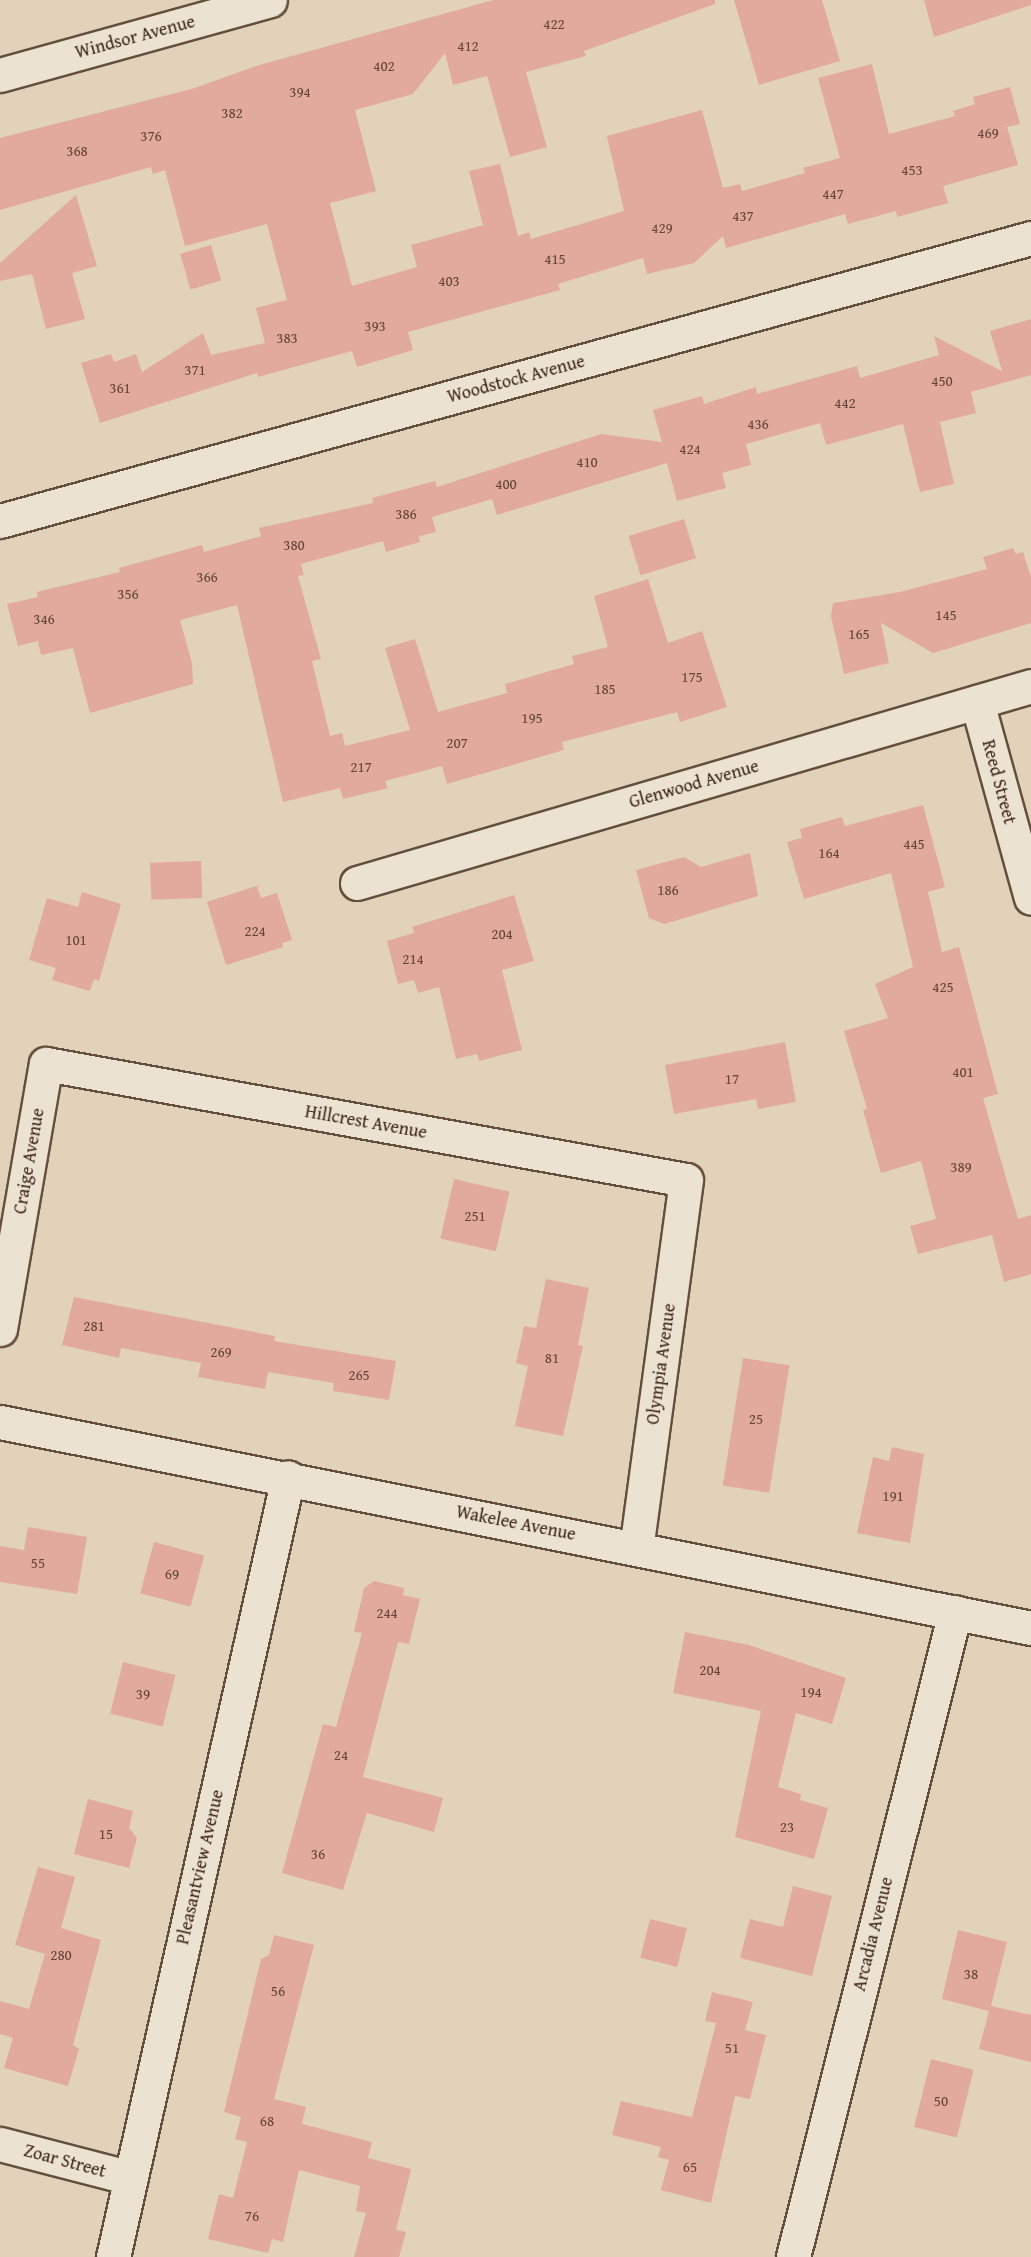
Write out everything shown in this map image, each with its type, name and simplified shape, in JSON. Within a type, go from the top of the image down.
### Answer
[{"type":"street","name":"Windsor Avenue","points":[[0,75],[270,0]]},
{"type":"street","name":"Woodstock Avenue","points":[[0,521],[1031,238]]},
{"type":"street","name":"Glenwood Avenue","points":[[357,883],[1031,686]]},
{"type":"street","name":"Reed Street","points":[[977,702],[1031,898]]},
{"type":"street","name":"Hillcrest Avenue","points":[[46,1064],[686,1180]]},
{"type":"street","name":"Craige Avenue","points":[[0,1329],[46,1064]]},
{"type":"street","name":"Olympia Avenue","points":[[636,1548],[686,1180]]},
{"type":"street","name":"Wakelee Avenue","points":[[0,1422],[288,1477],[1031,1628]]},
{"type":"street","name":"Pleasantview Avenue","points":[[113,2257],[288,1477]]},
{"type":"street","name":"Arcadia Avenue","points":[[793,2257],[955,1612]]},
{"type":"street","name":"Zoar Street","points":[[0,2144],[131,2178]]},
{"type":"building","points":[[493,0],[715,0],[715,4],[584,51],[586,56],[526,72],[547,147],[510,157],[487,76],[453,85],[445,53],[413,94],[355,110],[376,191],[330,203],[352,286],[417,267],[411,245],[483,225],[469,171],[500,164],[518,236],[529,232],[531,239],[624,211],[607,136],[702,110],[723,188],[740,184],[742,191],[805,173],[803,168],[840,158],[818,78],[872,64],[889,134],[955,116],[953,111],[975,104],[973,97],[1010,87],[1020,124],[1007,127],[1018,165],[943,186],[948,203],[897,217],[896,211],[848,224],[845,214],[726,248],[723,236],[694,263],[647,274],[643,258],[558,284],[560,290],[408,332],[413,350],[357,367],[352,351],[258,377],[257,373],[100,423],[81,363],[111,354],[114,362],[136,354],[142,372],[203,333],[211,355],[265,343],[256,308],[287,300],[267,224],[185,246],[165,170],[153,174],[151,167],[0,210],[0,138],[195,88],[256,66]]},
{"type":"building","points":[[734,0],[822,0],[840,61],[759,85]]},
{"type":"building","points":[[924,0],[1031,0],[1031,5],[934,37]]},
{"type":"building","points":[[76,195],[97,266],[72,273],[85,319],[46,329],[32,274],[0,281],[0,263]]},
{"type":"building","points":[[211,245],[221,281],[190,289],[180,254]]},
{"type":"building","points":[[1031,319],[1031,375],[971,392],[976,413],[940,422],[954,484],[920,492],[903,424],[826,445],[820,423],[746,444],[751,465],[722,473],[726,488],[677,501],[667,463],[497,515],[492,499],[432,517],[436,532],[419,536],[420,542],[386,552],[383,541],[301,564],[304,575],[298,576],[321,659],[312,661],[330,736],[342,733],[345,746],[410,730],[385,648],[415,639],[438,712],[507,693],[505,684],[574,664],[572,656],[608,647],[594,596],[648,579],[668,643],[702,631],[727,707],[680,722],[677,712],[562,742],[564,750],[447,784],[442,766],[385,781],[388,788],[343,799],[340,788],[283,802],[237,605],[180,620],[192,663],[193,684],[90,713],[73,648],[41,655],[38,641],[18,646],[7,604],[38,597],[37,592],[120,572],[119,568],[202,545],[204,552],[261,536],[259,528],[373,503],[372,498],[435,481],[437,487],[601,434],[662,442],[653,410],[702,396],[704,404],[756,387],[757,394],[857,366],[860,378],[939,355],[934,336],[1002,371],[990,331]]},
{"type":"building","points":[[684,519],[696,558],[641,575],[629,536]]},
{"type":"building","points":[[1013,548],[1016,554],[1023,552],[1031,577],[1031,623],[933,653],[881,623],[889,663],[844,674],[831,616],[833,603],[900,592],[987,569],[983,557]]},
{"type":"building","points":[[923,805],[945,887],[928,892],[942,952],[959,947],[998,1094],[983,1098],[1018,1219],[1031,1215],[1031,1274],[1004,1282],[992,1235],[918,1254],[910,1226],[936,1219],[921,1161],[881,1173],[863,1110],[867,1109],[844,1031],[888,1018],[875,984],[913,967],[891,873],[804,899],[787,842],[802,838],[800,829],[842,817],[845,826]]},
{"type":"building","points":[[750,853],[758,896],[664,924],[649,918],[636,870],[684,857],[701,867]]},
{"type":"building","points":[[201,861],[202,898],[151,900],[150,863]]},
{"type":"building","points":[[257,886],[261,898],[277,893],[292,940],[282,943],[283,947],[226,965],[207,902]]},
{"type":"building","points":[[82,892],[121,904],[99,981],[94,979],[90,991],[52,980],[56,968],[29,960],[47,898],[78,907]]},
{"type":"building","points":[[514,895],[534,961],[502,970],[522,1050],[479,1061],[477,1054],[456,1059],[439,987],[418,993],[414,980],[398,984],[387,941],[414,933],[412,927]]},
{"type":"building","points":[[785,1042],[796,1102],[758,1109],[756,1099],[674,1114],[665,1065]]},
{"type":"building","points":[[454,1179],[510,1192],[496,1251],[440,1238]]},
{"type":"building","points":[[546,1279],[589,1288],[578,1345],[583,1346],[563,1436],[515,1426],[528,1366],[516,1363],[524,1326],[536,1328]]},
{"type":"building","points":[[74,1297],[275,1336],[274,1341],[396,1361],[389,1400],[333,1391],[334,1383],[268,1372],[265,1389],[198,1377],[201,1363],[121,1348],[119,1358],[62,1345]]},
{"type":"building","points":[[743,1358],[789,1365],[769,1493],[723,1485]]},
{"type":"building","points":[[892,1447],[924,1454],[910,1543],[857,1533],[873,1457],[889,1461]]},
{"type":"building","points":[[28,1527],[87,1537],[77,1594],[0,1582],[0,1546],[24,1550]]},
{"type":"building","points":[[154,1542],[204,1555],[191,1607],[140,1593]]},
{"type":"building","points":[[374,1581],[404,1588],[403,1595],[420,1599],[409,1644],[398,1642],[363,1777],[443,1798],[434,1832],[367,1813],[343,1890],[282,1873],[323,1724],[336,1727],[362,1633],[354,1632],[364,1588]]},
{"type":"building","points":[[685,1632],[749,1645],[846,1678],[832,1724],[796,1713],[778,1787],[801,1794],[800,1800],[828,1808],[814,1859],[735,1837],[761,1711],[673,1693]]},
{"type":"building","points":[[123,1662],[175,1675],[163,1726],[110,1713]]},
{"type":"building","points":[[88,1799],[133,1811],[129,1828],[137,1838],[129,1868],[74,1854]]},
{"type":"building","points":[[38,1867],[75,1877],[61,1928],[101,1940],[73,2045],[79,2049],[68,2086],[4,2068],[13,2038],[0,2034],[0,2001],[29,2009],[45,1954],[15,1945]]},
{"type":"building","points":[[793,1886],[832,1896],[812,1976],[740,1958],[750,1919],[783,1927]]},
{"type":"building","points":[[650,1919],[687,1928],[677,1967],[640,1958]]},
{"type":"building","points":[[958,1930],[1007,1942],[991,2006],[1031,2015],[1031,2062],[979,2049],[989,2011],[942,1999]]},
{"type":"building","points":[[274,1935],[314,1945],[274,2099],[306,2107],[302,2124],[372,2142],[368,2158],[411,2169],[396,2230],[406,2232],[399,2257],[354,2257],[366,2213],[356,2211],[360,2186],[299,2170],[283,2242],[272,2239],[268,2253],[208,2239],[219,2194],[233,2198],[247,2142],[235,2139],[241,2117],[224,2112],[261,1959],[269,1955]]},
{"type":"building","points":[[712,1992],[753,2002],[745,2030],[766,2035],[750,2099],[735,2096],[711,2203],[661,2190],[669,2160],[658,2157],[661,2147],[612,2135],[621,2101],[692,2117],[716,2023],[705,2021]]},
{"type":"building","points":[[931,2059],[974,2070],[957,2138],[914,2127]]}]
